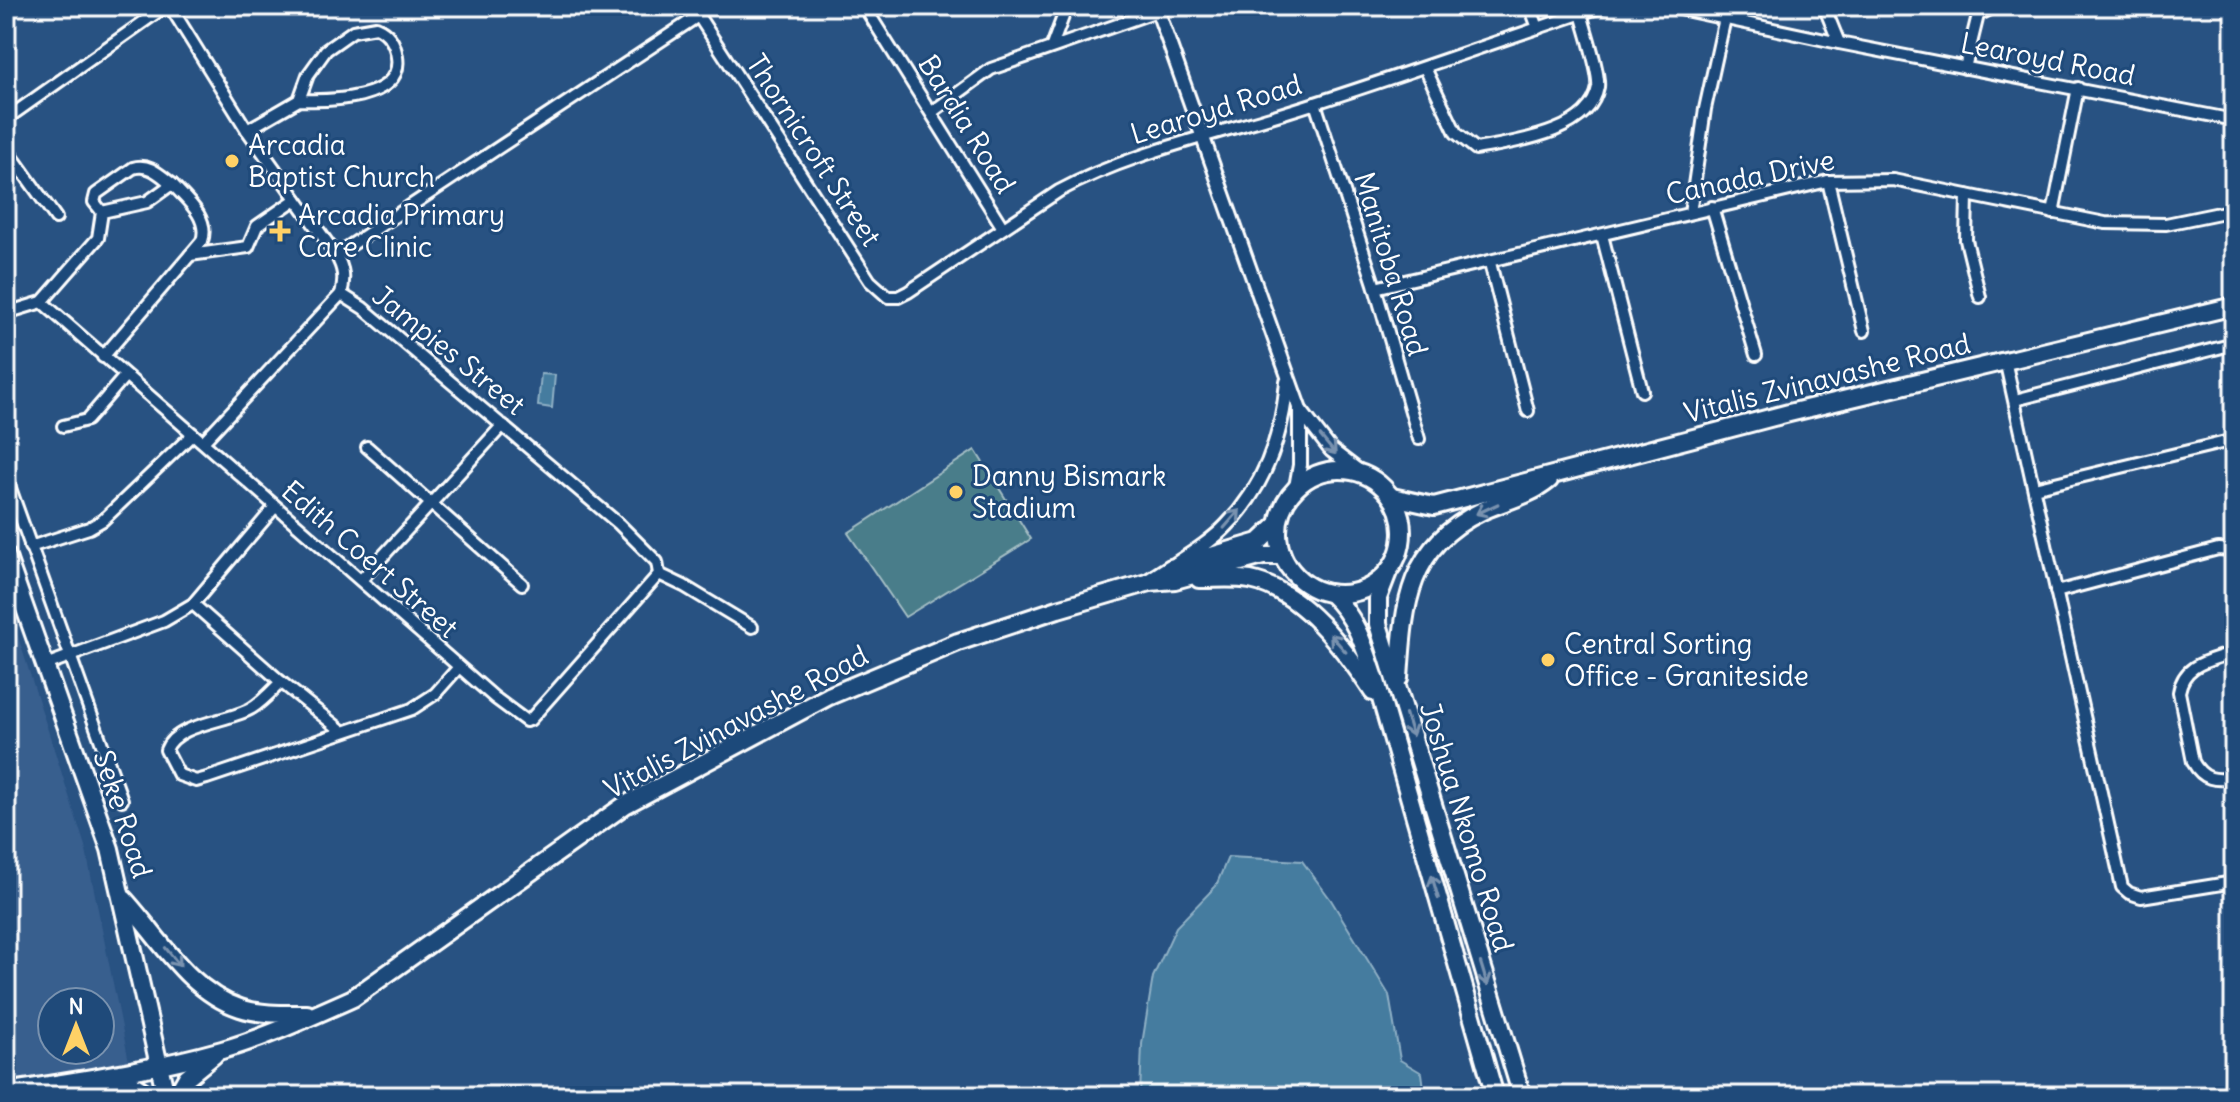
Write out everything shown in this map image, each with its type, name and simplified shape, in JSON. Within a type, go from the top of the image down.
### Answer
[{"type":"main road","name":"Vitalis Zvinavashe Road","points":[[1403,533],[1434,506],[2005,360],[2234,306]]},
{"type":"main road","points":[[1327,471],[1361,473],[1378,482],[1398,508],[1403,533],[1401,547],[1388,572],[1363,590],[1331,594],[1302,582],[1282,556],[1278,541],[1281,511],[1296,487],[1310,477],[1327,471]]},
{"type":"main road","points":[[1398,691],[1403,616],[1409,591],[1430,552],[1456,526],[1473,515],[1537,489],[1556,474]]},
{"type":"main road","name":"Vitalis Zvinavashe Road","points":[[1392,497],[1434,506]]},
{"type":"main road","name":"Vitalis Zvinavashe Road","points":[[6,1092],[160,1066],[222,1050],[353,998],[625,805],[829,696],[958,642],[1150,582],[1259,542],[1278,524]]},
{"type":"main road","name":"Seke Road","points":[[6,555],[43,666],[95,802],[122,897],[166,1096]]},
{"type":"main road","name":"Vitalis Zvinavashe Road","points":[[1173,574],[1263,556],[1282,556]]},
{"type":"main road","name":"Joshua Nkomo Road","points":[[1388,572],[1378,598],[1378,624],[1522,1096]]},
{"type":"main road","points":[[1173,574],[1237,579],[1266,585],[1310,615],[1338,643],[1383,706]]},
{"type":"main road","name":"Joshua Nkomo Road","points":[[1331,594],[1347,609],[1361,637],[1495,1096]]},
{"type":"main road","points":[[122,897],[179,965],[219,999],[240,1008],[265,1013],[317,1014]]},
{"type":"main road","points":[[176,1096],[187,1077],[222,1050]]},
{"type":"main road","points":[[102,1076],[135,1086],[151,1096]]},
{"type":"street","points":[[6,119],[168,6]]},
{"type":"street","name":"Jampies Street","points":[[168,6],[247,130],[336,255],[343,267],[341,294],[363,308],[619,524],[657,562],[658,577]]},
{"type":"street","points":[[1052,46],[1067,6]]},
{"type":"street","points":[[932,112],[991,69],[1156,8],[1171,6]]},
{"type":"street","points":[[1530,6],[1538,28]]},
{"type":"street","name":"Learoyd Road","points":[[870,281],[888,297],[898,297],[1083,178],[1134,159],[1425,68],[1604,6]]},
{"type":"street","name":"Learoyd Road","points":[[1666,6],[2234,120]]},
{"type":"street","points":[[1824,6],[1839,43]]},
{"type":"street","points":[[1965,68],[1977,10],[1996,6]]},
{"type":"street","name":"Bardia Road","points":[[866,7],[1003,228]]},
{"type":"street","points":[[1156,8],[1300,410],[1331,450],[1361,473]]},
{"type":"street","points":[[336,255],[695,11]]},
{"type":"street","name":"Thornicroft Street","points":[[695,11],[870,281]]},
{"type":"street","points":[[1425,68],[1456,133],[1476,149],[1531,139],[1578,118],[1593,102],[1599,84],[1581,13]]},
{"type":"street","points":[[1690,213],[1705,109],[1725,18]]},
{"type":"street","points":[[247,130],[299,100],[327,101],[366,95],[391,80],[398,59],[388,34],[376,27],[366,27],[353,31],[326,50],[308,75],[299,100]]},
{"type":"street","points":[[2053,213],[2078,88]]},
{"type":"street","name":"Manitoba Road","points":[[1315,103],[1375,288],[1419,439]]},
{"type":"street","points":[[6,148],[56,218]]},
{"type":"street","points":[[6,313],[42,302],[98,238],[102,212],[94,202],[96,194],[133,168],[140,166],[153,170],[172,184],[201,219],[204,227],[202,241],[103,357]]},
{"type":"street","name":"Canada Drive","points":[[1375,288],[1828,181],[1893,180],[2105,223],[2166,224],[2234,210]]},
{"type":"street","points":[[1828,181],[1864,331]]},
{"type":"street","points":[[102,212],[147,202],[172,184]]},
{"type":"street","points":[[1967,195],[1966,240],[1980,297]]},
{"type":"street","points":[[190,255],[248,247],[257,226],[296,199]]},
{"type":"street","points":[[1712,207],[1756,355]]},
{"type":"street","points":[[1602,235],[1642,391]]},
{"type":"street","points":[[1490,263],[1528,411]]},
{"type":"street","points":[[203,442],[341,294]]},
{"type":"street","name":"Edith Coert Street","points":[[42,302],[274,508],[518,716],[530,720],[658,577]]},
{"type":"street","points":[[2015,400],[2234,344]]},
{"type":"street","points":[[2005,360],[2122,887],[2141,897],[2234,882]]},
{"type":"street","points":[[63,426],[87,420],[125,376]]},
{"type":"street","points":[[1173,574],[1227,526],[1265,471],[1284,412],[1287,376]]},
{"type":"street","points":[[1296,487],[1301,457],[1300,410]]},
{"type":"street","points":[[361,580],[503,425]]},
{"type":"street","points":[[30,547],[97,524],[193,434]]},
{"type":"street","points":[[2034,488],[2234,440]]},
{"type":"street","points":[[367,447],[522,584]]},
{"type":"street","points":[[6,477],[122,800]]},
{"type":"street","points":[[43,666],[164,621],[193,604],[274,508]]},
{"type":"street","points":[[2056,592],[2218,549],[2230,550],[2234,554]]},
{"type":"street","points":[[658,577],[684,586],[752,627]]},
{"type":"street","points":[[193,604],[342,731]]},
{"type":"street","points":[[2234,652],[2191,667],[2181,681],[2179,692],[2193,762],[2198,771],[2213,779],[2234,778]]},
{"type":"street","points":[[281,682],[252,708],[188,731],[170,742],[166,750],[179,775],[187,780],[207,778],[412,709],[435,694],[459,667]]},
{"type":"shaded area","points":[[541,374],[555,375],[552,408],[538,406]]},
{"type":"shaded area","points":[[6,599],[85,846],[114,986],[36,986],[36,1066],[116,1066],[116,998],[136,1096],[6,1096]]},
{"type":"shaded area","points":[[1228,857],[1302,861],[1331,900],[1389,995],[1400,1060],[1422,1073],[1425,1096],[1140,1096],[1142,1044],[1153,977],[1176,927],[1216,886]]},
{"type":"green space","name":"Danny Bismark Stadium","points":[[975,450],[1031,539],[905,617],[848,533]]},
{"type":"place","name":"Arcadia Baptist Church","points":[[232,161]]},
{"type":"place","name":"Arcadia Primary Care Clinic","points":[[280,231]]},
{"type":"place","name":"Danny Bismark Stadium","points":[[956,492]]},
{"type":"place","name":"Central Sorting Office - Graniteside","points":[[1548,660]]}]
